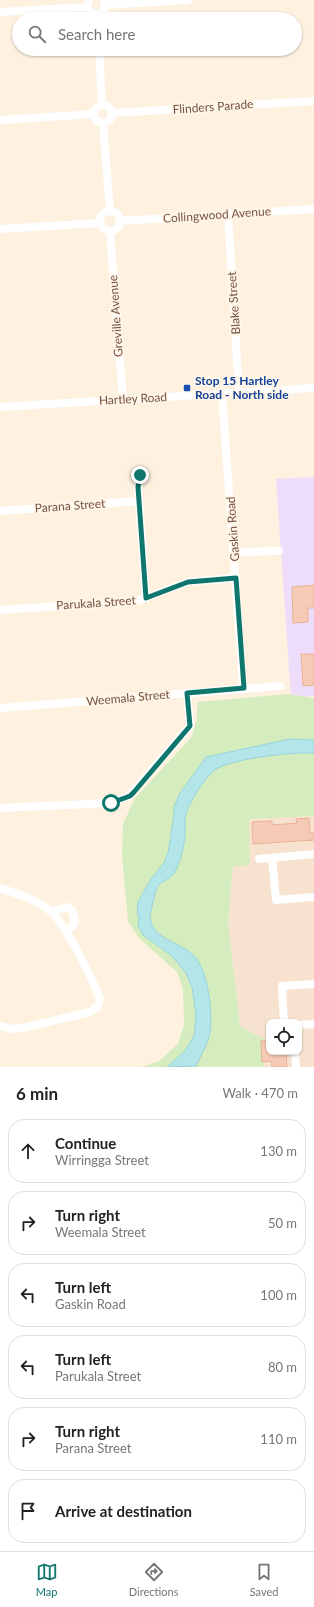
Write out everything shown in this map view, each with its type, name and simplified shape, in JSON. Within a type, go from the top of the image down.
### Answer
[{"type":"street","points":[[103,12],[104,2],[188,0]]},
{"type":"street","points":[[0,12],[88,3]]},
{"type":"street","points":[[99,56],[102,104]]},
{"type":"street","name":"Flinders Parade","points":[[112,113],[314,101]]},
{"type":"street","points":[[102,104],[110,107],[112,113],[110,119],[103,123]]},
{"type":"street","points":[[102,104],[96,108],[94,114],[96,119],[103,123]]},
{"type":"street","points":[[0,120],[94,114]]},
{"type":"street","points":[[103,123],[110,211]]},
{"type":"street","name":"Collingwood Avenue","points":[[120,221],[314,209]]},
{"type":"street","points":[[110,211],[117,214],[120,221],[118,228],[110,232],[104,230],[100,223],[102,215],[110,211]]},
{"type":"street","name":"Blake Street","points":[[228,214],[239,393]]},
{"type":"street","points":[[0,229],[100,223]]},
{"type":"street","name":"Greville Avenue","points":[[110,232],[123,399]]},
{"type":"street","name":"Hartley Road","points":[[0,407],[314,388]]},
{"type":"street","name":"Gaskin Road","points":[[222,394],[244,688]]},
{"type":"street","points":[[140,475],[138,487],[146,598]]},
{"type":"street","name":"Parana Street","points":[[0,511],[139,501]]},
{"type":"street","points":[[234,552],[279,551]]},
{"type":"street","name":"Parukala Street","points":[[0,610],[136,601],[188,582],[236,578]]},
{"type":"street","name":"Weemala Street","points":[[0,708],[280,686]]},
{"type":"street","points":[[0,808],[111,803],[130,796],[190,726],[187,693]]},
{"type":"street","points":[[259,859],[314,854]]},
{"type":"street","points":[[272,858],[276,900],[314,897]]},
{"type":"street","points":[[0,888],[28,898],[51,912],[65,930],[100,999],[98,1006],[90,1012],[23,1028],[12,1029],[0,1026]]},
{"type":"street","points":[[51,912],[67,907],[72,910],[75,921],[72,927],[65,930]]},
{"type":"street","points":[[284,1019],[282,986],[314,984]]},
{"type":"street","points":[[302,1025],[314,1024]]},
{"type":"street","points":[[295,1055],[296,1067]]},
{"type":"shaded area","points":[[314,477],[314,696],[291,697],[276,479]]},
{"type":"shaded area","points":[[314,816],[314,1067],[264,1067],[264,1039],[240,1026],[228,922],[233,866],[250,864],[248,819]]},
{"type":"green space","points":[[289,694],[314,698],[314,816],[249,819],[250,865],[233,866],[228,922],[240,1026],[264,1039],[264,1067],[142,1067],[159,1061],[178,1044],[184,1025],[183,989],[177,972],[139,938],[128,921],[122,856],[123,824],[135,798],[191,738],[196,722],[198,702]]},
{"type":"water","points":[[290,739],[314,740],[314,753],[278,755],[250,759],[225,765],[212,772],[198,790],[187,809],[185,818],[185,837],[176,870],[157,888],[150,916],[152,925],[161,935],[187,950],[197,960],[206,979],[211,1013],[209,1036],[196,1066],[167,1067],[185,1051],[194,1036],[196,1015],[192,987],[186,973],[172,956],[143,935],[138,925],[138,902],[151,879],[164,863],[168,853],[174,807],[179,795],[206,757]]},
{"type":"building","points":[[314,585],[314,608],[308,608],[308,622],[293,623],[292,587]]},
{"type":"building","points":[[301,654],[314,654],[314,685],[303,686]]},
{"type":"building","points":[[309,818],[310,833],[314,833],[314,840],[253,844],[252,822],[272,821],[272,825],[297,823],[296,819]]},
{"type":"building","points":[[266,1040],[266,1055],[286,1055],[287,1067],[272,1067],[271,1061],[262,1062],[261,1041]]},
{"type":"place","name":"Stop 15 Hartley Road - North side","points":[[187,388]]},
{"type":"route","points":[[111,803],[130,796],[190,726],[187,693],[244,688],[236,578],[188,582],[146,598],[138,487],[140,475]]}]
